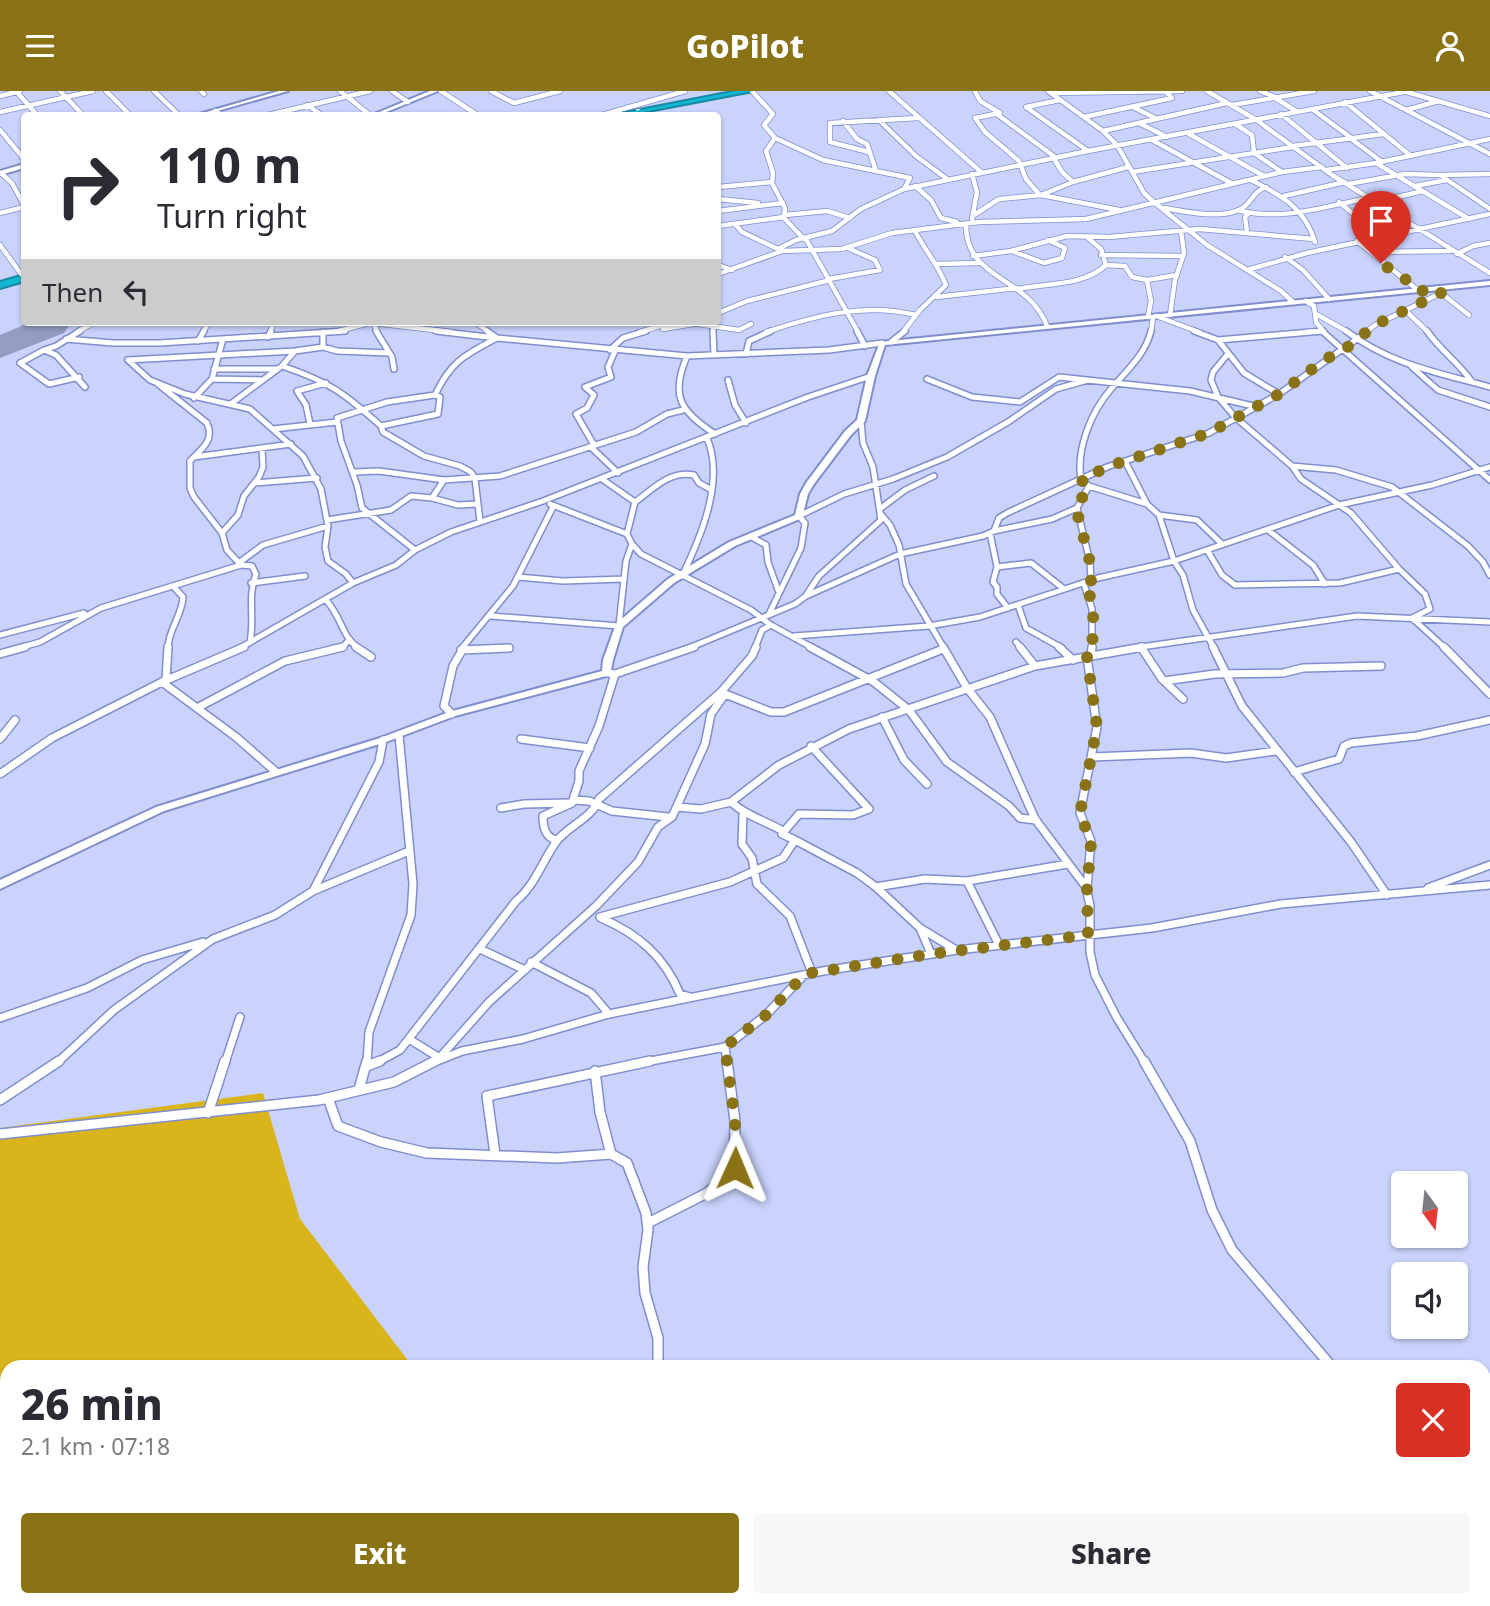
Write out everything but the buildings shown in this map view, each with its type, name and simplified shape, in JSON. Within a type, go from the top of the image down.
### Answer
[{"type":"highway","points":[[647,112],[751,91]]},
{"type":"highway","points":[[0,285],[21,279]]},
{"type":"main road","points":[[211,112],[285,91]]},
{"type":"main road","points":[[380,112],[435,91]]},
{"type":"main road","points":[[0,173],[21,167]]},
{"type":"main road","points":[[0,884],[160,809],[206,797],[276,772],[399,735],[452,714],[611,673],[608,660],[619,626],[671,582],[750,536],[799,516],[810,482],[848,433],[861,421],[871,376],[887,343],[1293,302],[1441,291],[1489,284]]},
{"type":"street","points":[[0,96],[18,91],[34,112]]},
{"type":"street","points":[[60,91],[80,112]]},
{"type":"street","points":[[0,112],[93,91]]},
{"type":"street","points":[[106,91],[127,112]]},
{"type":"street","points":[[155,92],[163,91]]},
{"type":"street","points":[[340,91],[368,112]]},
{"type":"street","points":[[280,112],[370,91]]},
{"type":"street","points":[[392,91],[408,102]]},
{"type":"street","points":[[441,91],[471,112]]},
{"type":"street","points":[[491,91],[514,103],[560,91]]},
{"type":"street","points":[[613,112],[685,91]]},
{"type":"street","points":[[751,91],[773,114],[763,126],[775,138],[839,165],[911,178],[904,189]]},
{"type":"street","points":[[889,91],[981,172]]},
{"type":"street","points":[[975,91],[981,101],[1054,157],[1062,172],[1073,182]]},
{"type":"street","points":[[1049,92],[1112,94],[1182,91]]},
{"type":"street","points":[[1209,92],[1221,91]]},
{"type":"street","points":[[1260,91],[1296,111]]},
{"type":"street","points":[[1103,131],[1229,104],[1314,91]]},
{"type":"street","points":[[1370,91],[1490,154]]},
{"type":"street","points":[[721,273],[832,230],[861,209],[904,189],[1054,157],[1189,134],[1408,91],[1490,116]]},
{"type":"street","points":[[155,92],[177,112]]},
{"type":"street","points":[[1049,92],[1103,131],[1117,145],[1144,193],[1184,230],[1221,256],[1281,291],[1293,302]]},
{"type":"street","points":[[1084,117],[1172,98],[1166,92]]},
{"type":"street","points":[[1209,92],[1369,198],[1490,273]]},
{"type":"street","points":[[1112,94],[1119,109]]},
{"type":"street","points":[[1060,100],[1026,107],[1088,151]]},
{"type":"street","points":[[1404,110],[1439,101]]},
{"type":"street","points":[[1345,102],[1412,156]]},
{"type":"street","points":[[307,105],[318,112]]},
{"type":"street","points":[[1132,106],[1158,119]]},
{"type":"street","points":[[1312,109],[1382,162]]},
{"type":"street","points":[[1281,114],[1347,168]]},
{"type":"street","points":[[998,115],[975,119],[990,139],[1021,164],[1025,177],[1040,194],[1085,205],[1124,210]]},
{"type":"street","points":[[869,152],[830,142],[830,123],[918,118]]},
{"type":"street","points":[[878,120],[916,156],[947,179]]},
{"type":"street","points":[[843,121],[857,139],[867,144],[877,171]]},
{"type":"street","points":[[1141,124],[1167,137]]},
{"type":"street","points":[[1235,124],[1252,135],[1254,153],[1282,172]]},
{"type":"street","points":[[0,130],[21,155]]},
{"type":"street","points":[[1189,134],[1264,176]]},
{"type":"street","points":[[1132,172],[1316,142],[1383,134]]},
{"type":"street","points":[[775,138],[766,149],[773,173],[772,181],[783,203],[784,216],[812,250],[865,346]]},
{"type":"street","points":[[735,223],[742,232],[780,250],[848,248],[889,233],[967,224],[1069,221],[1282,172],[1347,168],[1490,139]]},
{"type":"street","points":[[1152,140],[1231,184]]},
{"type":"street","points":[[1376,163],[1469,219]]},
{"type":"street","points":[[1047,326],[1046,319],[1039,310],[1018,289],[973,256],[967,245],[967,224],[974,215],[999,199],[1040,194],[1128,167]]},
{"type":"street","points":[[0,173],[12,183],[21,200]]},
{"type":"street","points":[[972,174],[977,192],[974,215]]},
{"type":"street","points":[[1284,196],[1395,174],[1490,174]]},
{"type":"street","points":[[1440,175],[1490,209]]},
{"type":"street","points":[[1482,175],[1490,181]]},
{"type":"street","points":[[1251,180],[1284,196],[1312,226],[1314,239],[1320,248]]},
{"type":"street","points":[[1415,186],[1447,180]]},
{"type":"street","points":[[721,187],[772,181]]},
{"type":"street","points":[[915,186],[930,200],[941,218],[967,224]]},
{"type":"street","points":[[1161,208],[1222,212],[1238,210],[1247,205],[1251,195],[1266,187]]},
{"type":"street","points":[[1376,202],[1423,191]]},
{"type":"street","points":[[1238,210],[1248,214],[1298,210],[1369,198]]},
{"type":"street","points":[[721,199],[766,205]]},
{"type":"street","points":[[1339,202],[1381,237]]},
{"type":"street","points":[[721,211],[783,203]]},
{"type":"street","points":[[0,213],[21,207]]},
{"type":"street","points":[[721,225],[827,211],[850,218]]},
{"type":"street","points":[[1247,232],[1245,218],[1248,214]]},
{"type":"street","points":[[1247,270],[1320,248],[1488,216]]},
{"type":"street","points":[[973,256],[1011,251],[1073,236],[1087,238],[1184,230],[1247,232],[1314,239]]},
{"type":"street","points":[[1170,315],[1176,303],[1177,275],[1182,268],[1184,230]]},
{"type":"street","points":[[395,326],[613,351],[687,356],[887,343],[900,337],[916,315],[946,285],[915,231]]},
{"type":"street","points":[[1087,238],[1098,245],[1106,265]]},
{"type":"street","points":[[1011,251],[1044,263],[1062,258],[1065,248],[1048,240]]},
{"type":"street","points":[[1357,241],[1419,291]]},
{"type":"street","points":[[1371,253],[1455,253],[1490,243]]},
{"type":"street","points":[[0,245],[21,274]]},
{"type":"street","points":[[721,312],[758,297],[792,291],[829,279],[880,270],[874,260],[848,248]]},
{"type":"street","points":[[1101,255],[1183,256]]},
{"type":"street","points":[[1285,257],[1303,270],[1329,299]]},
{"type":"street","points":[[936,264],[979,263]]},
{"type":"street","points":[[935,297],[1018,289],[1083,278],[1098,272],[1106,265],[1125,266],[1132,277],[1147,280],[1177,275]]},
{"type":"street","points":[[721,266],[733,270]]},
{"type":"street","points":[[1147,280],[1153,332],[1134,365],[1104,399],[1084,438],[1077,468],[1081,480],[1089,486],[1147,503]]},
{"type":"street","points":[[1008,608],[997,594],[993,582],[997,566],[992,532],[1002,515],[1125,461],[1209,433],[1279,394],[1324,360],[1344,350],[1375,325],[1441,291],[1469,315]]},
{"type":"street","points":[[1306,301],[1312,303],[1315,320],[1323,331],[1490,480]]},
{"type":"street","points":[[1408,309],[1406,311],[1426,329],[1438,346],[1460,365],[1473,382]]},
{"type":"street","points":[[746,354],[749,341],[755,336],[802,321],[848,311],[897,310],[916,315]]},
{"type":"street","points":[[1316,314],[1334,321],[1382,355],[1412,367],[1490,387]]},
{"type":"street","points":[[1152,317],[1218,340],[1323,331]]},
{"type":"street","points":[[710,326],[739,330],[751,324]]},
{"type":"street","points":[[79,377],[48,384],[20,363],[56,346],[88,326]]},
{"type":"street","points":[[198,341],[207,326]]},
{"type":"street","points":[[268,337],[272,326]]},
{"type":"street","points":[[66,339],[96,344],[198,341],[345,330],[360,326]]},
{"type":"street","points":[[373,326],[394,359],[394,369]]},
{"type":"street","points":[[480,326],[497,338]]},
{"type":"street","points":[[618,473],[592,446],[576,415],[587,408],[594,395],[585,387],[611,377],[608,367],[613,351],[623,338],[663,326]]},
{"type":"street","points":[[655,329],[678,326]]},
{"type":"street","points":[[713,327],[714,355]]},
{"type":"street","points":[[323,332],[323,347]]},
{"type":"street","points":[[435,395],[450,366],[464,353],[478,349],[497,338]]},
{"type":"street","points":[[194,398],[212,379],[223,339]]},
{"type":"street","points":[[1218,340],[1227,355],[1244,373],[1279,394]]},
{"type":"street","points":[[150,359],[162,342]]},
{"type":"street","points":[[250,642],[253,632],[247,604],[251,583],[256,574],[252,566],[241,563],[228,550],[222,533],[190,488],[190,461],[208,443],[212,430],[207,423],[128,360],[295,351],[323,347],[337,351],[389,353]]},
{"type":"street","points":[[44,350],[57,355],[85,387]]},
{"type":"street","points":[[232,403],[280,367],[295,351]]},
{"type":"street","points":[[1227,355],[1211,376],[1211,384],[1218,397],[1235,417],[1292,466],[1298,476],[1339,505],[1377,540],[1399,569],[1425,594],[1430,609],[1412,618]]},
{"type":"street","points":[[687,356],[677,384],[683,410],[699,425],[715,434]]},
{"type":"street","points":[[214,369],[280,367],[327,383],[350,397],[381,426],[383,432],[413,450],[465,468],[475,479],[480,521]]},
{"type":"street","points":[[1412,367],[1438,390],[1490,407]]},
{"type":"street","points":[[0,774],[52,738],[164,681],[250,642],[353,583],[396,565],[415,550],[480,521],[543,501],[871,376]]},
{"type":"street","points":[[926,379],[972,397],[1020,402],[1059,377],[1154,386],[1254,406]]},
{"type":"street","points":[[212,379],[262,380]]},
{"type":"street","points":[[727,380],[735,405],[746,423]]},
{"type":"street","points":[[765,616],[794,565],[804,541],[805,523],[799,516],[844,494],[892,479],[947,457],[1008,422],[1056,389],[1088,380]]},
{"type":"street","points":[[156,383],[194,398],[232,403],[250,409],[291,445],[317,478],[327,523],[325,547],[328,561],[346,574],[353,583]]},
{"type":"street","points":[[310,424],[307,408],[297,391],[327,383]]},
{"type":"street","points":[[381,426],[438,414],[440,397],[435,395],[399,400],[361,409],[339,417],[337,422],[361,491],[362,508],[415,550]]},
{"type":"street","points":[[354,472],[379,471],[444,480],[475,479],[540,466],[636,432],[667,414],[683,410]]},
{"type":"street","points":[[861,421],[863,443],[873,467],[873,484],[881,511],[901,554],[906,584],[967,688],[979,699],[989,715],[1036,820],[1087,888]]},
{"type":"street","points":[[273,429],[337,422]]},
{"type":"street","points":[[682,576],[704,524],[709,489],[715,474],[711,443],[707,438]]},
{"type":"street","points":[[193,457],[291,445]]},
{"type":"street","points":[[222,533],[238,515],[244,496],[263,467],[262,449]]},
{"type":"street","points":[[1125,461],[1147,503],[1159,515],[1174,561],[1183,575],[1193,610],[1209,635],[1242,706],[1351,842],[1387,895]]},
{"type":"street","points":[[1292,466],[1336,470],[1379,481],[1399,492],[1468,546],[1483,562],[1490,575]]},
{"type":"street","points":[[794,636],[970,619],[1087,582],[1174,561],[1339,505],[1490,467]]},
{"type":"street","points":[[626,534],[635,502],[661,482],[687,473],[694,475],[699,483],[709,489]]},
{"type":"street","points":[[881,511],[905,490],[934,476]]},
{"type":"street","points":[[255,483],[317,478]]},
{"type":"street","points":[[601,479],[635,502]]},
{"type":"street","points":[[432,498],[444,480]]},
{"type":"street","points":[[557,840],[547,836],[543,828],[543,816],[572,801],[611,673],[698,645],[795,604],[869,565],[901,554],[961,543],[992,532],[1052,519],[1076,508],[1089,486]]},
{"type":"street","points":[[0,635],[173,586],[241,563],[263,545],[327,523],[391,510],[411,496],[458,505],[477,504]]},
{"type":"street","points":[[543,501],[626,534],[637,551],[765,616],[771,625],[794,636],[810,648],[844,663],[909,710],[947,762],[1009,806],[1020,818],[1036,820]]},
{"type":"street","points":[[452,714],[444,706],[451,689],[451,670],[461,650],[491,616],[524,568],[537,544],[542,524],[553,507]]},
{"type":"street","points":[[1076,508],[1090,562],[1087,582],[1091,607],[1089,656],[1097,727],[1080,813],[1082,823],[1089,831],[1091,844],[1087,888],[1087,942],[1095,974],[1189,1140],[1221,1231],[1244,1266],[1327,1360]]},
{"type":"street","points":[[806,596],[819,576],[881,520],[881,511]]},
{"type":"street","points":[[1159,515],[1197,520],[1222,544]]},
{"type":"street","points":[[1268,530],[1312,565],[1325,584]]},
{"type":"street","points":[[750,536],[766,545],[768,562],[778,590]]},
{"type":"street","points":[[491,616],[619,626],[625,561],[632,544]]},
{"type":"street","points":[[1207,550],[1229,582],[1236,585],[1325,584],[1363,579],[1399,569]]},
{"type":"street","points":[[997,566],[1031,563],[1064,589]]},
{"type":"street","points":[[251,583],[305,576]]},
{"type":"street","points":[[517,577],[563,581],[624,579]]},
{"type":"street","points":[[164,681],[168,639],[182,610],[183,597],[173,586]]},
{"type":"street","points":[[197,708],[288,660],[323,648],[343,647],[348,641],[346,626],[340,613],[325,599]]},
{"type":"street","points":[[1018,605],[1026,628],[1065,650],[1073,660]]},
{"type":"street","points":[[0,654],[40,642],[102,608]]},
{"type":"street","points":[[677,807],[701,809],[732,802],[779,765],[811,746],[882,717],[1035,666],[1209,635],[1357,616],[1490,622]]},
{"type":"street","points":[[1412,618],[1490,694]]},
{"type":"street","points":[[438,1059],[450,1049],[478,1012],[555,940],[589,915],[646,852],[648,843],[663,820],[672,817],[695,769],[699,753],[705,744],[711,714],[723,693],[752,656],[762,631],[771,625]]},
{"type":"street","points":[[348,641],[371,657]]},
{"type":"street","points":[[1016,642],[1035,666]]},
{"type":"street","points":[[1141,646],[1154,670],[1183,699]]},
{"type":"street","points":[[461,650],[509,648]]},
{"type":"street","points":[[723,693],[779,713],[943,649]]},
{"type":"street","points":[[1164,681],[1225,673],[1288,673],[1303,668],[1381,666]]},
{"type":"street","points":[[164,681],[276,772]]},
{"type":"street","points":[[367,1066],[393,1055],[409,1039],[516,901],[531,888],[535,874],[557,840],[597,805],[599,799],[621,778],[723,693]]},
{"type":"street","points":[[882,717],[904,760],[927,784]]},
{"type":"street","points":[[0,740],[15,720]]},
{"type":"street","points":[[1294,772],[1339,759],[1343,746],[1352,743],[1416,736],[1490,720]]},
{"type":"street","points":[[359,1089],[367,1066],[369,1032],[411,915],[413,884],[399,735]]},
{"type":"street","points":[[521,739],[590,748]]},
{"type":"street","points":[[313,891],[379,762],[383,740]]},
{"type":"street","points":[[782,834],[799,814],[853,815],[869,809],[811,746]]},
{"type":"street","points":[[1092,757],[1191,753],[1226,758],[1276,751]]},
{"type":"street","points":[[501,808],[572,801],[617,812],[672,817]]},
{"type":"street","points":[[732,802],[745,820],[741,832],[742,844],[751,851],[758,886],[790,916],[808,974]]},
{"type":"street","points":[[743,815],[772,824],[783,831],[782,834],[851,870],[876,887],[920,928],[957,950]]},
{"type":"street","points":[[600,917],[703,891],[755,871],[762,865],[783,858],[795,840]]},
{"type":"street","points":[[0,1018],[87,988],[142,960],[214,939],[283,911],[313,891],[409,851]]},
{"type":"street","points":[[876,887],[925,879],[967,881],[1068,864]]},
{"type":"street","points":[[1424,890],[1490,865]]},
{"type":"street","points":[[967,881],[999,945]]},
{"type":"street","points":[[0,1133],[208,1113],[328,1098],[394,1082],[438,1059],[463,1051],[523,1039],[609,1014],[808,974],[957,950],[1179,924],[1281,904],[1490,885]]},
{"type":"street","points":[[589,915],[600,917],[624,929],[658,954],[666,964],[680,994],[690,997]]},
{"type":"street","points":[[920,928],[931,954]]},
{"type":"street","points":[[0,1100],[57,1063],[114,1010],[214,939]]},
{"type":"street","points":[[480,949],[525,970]]},
{"type":"street","points":[[531,962],[591,993],[609,1014]]},
{"type":"street","points":[[495,1154],[487,1096],[595,1071],[725,1047],[758,1022],[808,974]]},
{"type":"street","points":[[208,1113],[240,1017]]},
{"type":"street","points":[[409,1039],[438,1059]]},
{"type":"street","points":[[648,1223],[713,1187],[734,1170],[735,1121],[725,1047]]},
{"type":"street","points":[[595,1071],[600,1112],[611,1154]]},
{"type":"street","points":[[328,1098],[338,1126],[369,1139],[427,1153],[557,1158],[611,1154],[620,1157],[631,1170],[648,1223],[643,1267],[645,1293],[658,1338],[659,1360]]},
{"type":"shaded area","points":[[263,1093],[300,1219],[408,1360],[0,1360],[0,1128]]},
{"type":"runway","points":[[0,347],[52,326]]},
{"type":"route","points":[[735,1168],[735,1121],[725,1047],[731,1045],[766,1015],[805,974],[931,954],[1088,935],[1087,888],[1091,844],[1089,831],[1082,823],[1080,813],[1097,727],[1087,657],[1091,656],[1092,615],[1090,594],[1084,584],[1091,581],[1091,569],[1076,508],[1089,486],[1081,480],[1107,467],[1209,433],[1244,411],[1279,394],[1324,360],[1344,350],[1375,325],[1441,293],[1440,289],[1419,291],[1381,263]]}]
